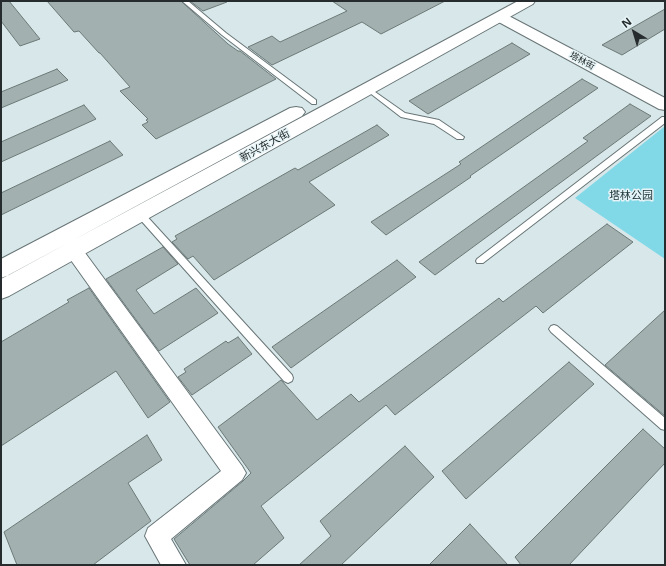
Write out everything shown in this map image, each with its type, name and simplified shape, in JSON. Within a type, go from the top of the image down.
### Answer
[{"type":"main road","name":"新兴东大街","points":[[1,269],[314,102],[501,9],[528,1]]},
{"type":"main road","name":"新兴东大街","points":[[1,290],[368,89],[501,9]]},
{"type":"main road","name":"塔林街","points":[[501,9],[665,105]]},
{"type":"street","points":[[74,251],[235,473],[156,536],[174,565]]},
{"type":"lane","points":[[185,1],[224,34],[314,102]]},
{"type":"lane","points":[[368,89],[404,115],[436,122],[460,137]]},
{"type":"lane","points":[[480,262],[665,119]]},
{"type":"lane","points":[[140,214],[288,378]]},
{"type":"lane","points":[[554,329],[665,425]]},
{"type":"green space","name":"塔林公园","points":[[665,126],[665,259],[575,198]]},
{"type":"building","points":[[1,1],[9,1],[40,39],[20,46],[1,21]]},
{"type":"building","points":[[47,1],[181,1],[228,44],[240,51],[276,79],[156,139],[142,125],[148,122],[146,120],[148,119],[120,91],[130,87],[79,31],[74,32]]},
{"type":"building","points":[[190,1],[227,1],[227,2],[203,11]]},
{"type":"building","points":[[332,1],[445,1],[381,34],[362,22],[272,65],[248,47],[272,36],[280,42],[347,11]]},
{"type":"building","points":[[665,9],[665,29],[622,55],[602,45]]},
{"type":"building","points":[[512,43],[530,54],[428,114],[409,101]]},
{"type":"building","points":[[57,69],[68,80],[1,108],[1,92]]},
{"type":"building","points":[[582,79],[598,88],[386,235],[371,222],[461,164],[459,162]]},
{"type":"building","points":[[630,104],[651,116],[435,275],[419,262],[588,141],[583,138]]},
{"type":"building","points":[[84,105],[96,119],[1,162],[1,142]]},
{"type":"building","points":[[377,125],[389,135],[309,182],[335,205],[214,280],[193,256],[188,259],[172,242],[177,239],[175,236],[295,168],[298,170]]},
{"type":"building","points":[[110,141],[123,155],[1,215],[1,193]]},
{"type":"building","points":[[607,224],[633,242],[543,313],[536,306],[395,415],[386,405],[261,506],[284,538],[253,565],[190,565],[174,539],[251,473],[218,427],[281,380],[317,420],[351,394],[359,402],[499,298],[503,302]]},
{"type":"building","points":[[163,247],[178,264],[136,290],[154,314],[196,288],[218,313],[159,351],[106,279]]},
{"type":"building","points":[[397,260],[416,277],[291,368],[272,347]]},
{"type":"building","points":[[89,288],[170,402],[148,418],[116,371],[1,446],[1,342],[69,302],[67,300]]},
{"type":"building","points":[[665,310],[665,416],[605,365]]},
{"type":"building","points":[[238,337],[252,354],[192,395],[178,377],[186,372],[184,369],[226,341],[228,343]]},
{"type":"building","points":[[569,362],[594,384],[466,499],[442,471]]},
{"type":"building","points":[[643,429],[665,449],[665,463],[569,565],[521,565],[515,557]]},
{"type":"building","points":[[147,435],[162,460],[128,483],[151,521],[93,565],[17,565],[4,532]]},
{"type":"building","points":[[405,446],[434,477],[341,565],[299,565],[331,536],[320,521]]},
{"type":"building","points":[[470,524],[508,565],[429,565]]}]
